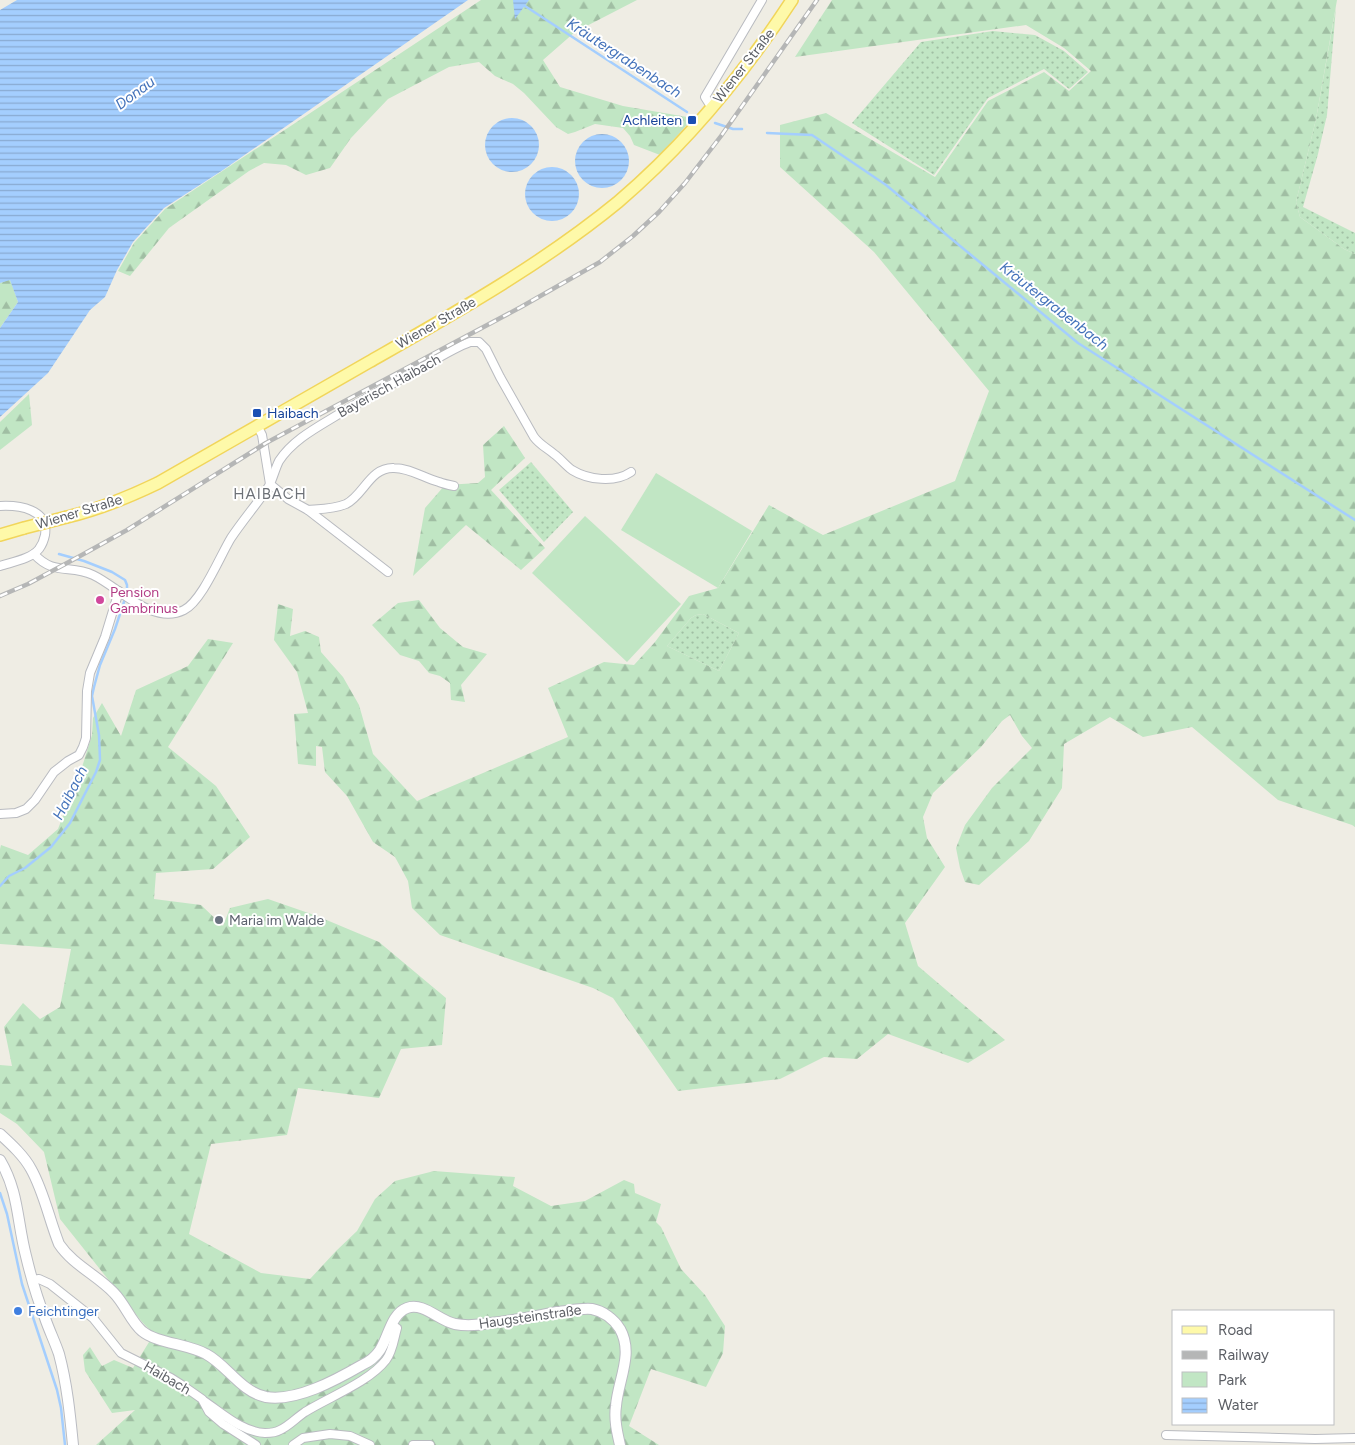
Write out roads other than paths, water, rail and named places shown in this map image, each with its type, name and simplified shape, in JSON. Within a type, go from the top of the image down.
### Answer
[{"type":"main road","name":"Wiener Straße","points":[[0,535],[97,510],[158,483],[459,311],[544,257],[578,233],[637,184],[685,138],[732,85],[769,36],[792,0]]},
{"type":"main road","name":"Haugsteinstraße","points":[[0,1134],[32,1170],[59,1244],[64,1251],[114,1293],[142,1331],[207,1354],[245,1387],[256,1394],[266,1397],[301,1394],[365,1364],[379,1351],[395,1318],[400,1312],[411,1307],[424,1309],[447,1322],[461,1325],[491,1323],[591,1309],[613,1319],[624,1338],[626,1348],[625,1366],[616,1405],[616,1426],[620,1445]]},
{"type":"main road","points":[[0,1160],[14,1191],[23,1244],[44,1317],[64,1372],[73,1445]]},
{"type":"street","points":[[712,108],[705,97],[762,0]]},
{"type":"street","name":"Bayerisch Haibach","points":[[34,554],[51,567],[79,570],[93,575],[144,608],[164,614],[185,610],[198,597],[232,538],[270,484],[279,462],[292,446],[308,433],[350,407],[470,342],[479,342],[486,349],[500,377],[540,445],[555,454],[571,470],[584,476],[601,479],[624,476],[631,472]]},
{"type":"street","points":[[257,425],[262,435],[270,484],[288,499],[308,510],[388,572]]},
{"type":"street","points":[[308,510],[332,508],[347,503],[375,474],[384,469],[394,467],[454,486]]},
{"type":"street","points":[[0,506],[11,505],[28,509],[41,516],[45,525],[45,536],[39,549],[34,554],[0,566]]},
{"type":"street","points":[[0,814],[16,813],[26,809],[54,772],[79,755],[86,738],[87,691],[90,673],[121,593]]},
{"type":"street","name":"Haibach","points":[[33,1280],[39,1279],[50,1284],[93,1318],[121,1353],[171,1378],[202,1399],[209,1412],[222,1424],[256,1445]]},
{"type":"street","points":[[202,1399],[234,1422],[250,1430],[267,1433],[280,1430],[310,1409],[365,1378],[386,1360],[393,1344],[396,1328],[391,1326]]},
{"type":"street","points":[[293,1445],[303,1438],[330,1434],[350,1436],[370,1445]]},
{"type":"street","points":[[1166,1435],[1315,1439],[1355,1438]]},
{"type":"street","points":[[413,1445],[430,1445]]},
{"type":"water","name":"Donau","points":[[17,0],[468,0],[223,170],[164,208],[133,242],[117,270],[105,297],[90,310],[48,373],[0,417],[0,328],[18,302],[10,280],[0,283],[0,10]]},
{"type":"water","points":[[513,0],[529,0],[515,19]]},
{"type":"water","points":[[512,118],[522,120],[531,126],[537,135],[539,145],[537,155],[531,164],[522,170],[512,172],[502,170],[493,164],[487,155],[485,145],[487,135],[493,126],[502,120]]},
{"type":"water","points":[[602,134],[612,136],[621,142],[627,151],[629,161],[627,171],[621,180],[612,186],[602,188],[592,186],[583,180],[577,171],[575,161],[577,151],[583,142],[592,136]]},
{"type":"water","points":[[552,167],[562,169],[571,175],[577,184],[579,194],[577,204],[571,213],[562,219],[552,221],[542,219],[533,213],[527,204],[525,194],[527,184],[533,175],[542,169]]},
{"type":"waterway","name":"Kräutergrabenbach","points":[[525,6],[687,112]]},
{"type":"waterway","name":"Kräutergrabenbach","points":[[715,123],[733,129],[742,129]]},
{"type":"waterway","name":"Kräutergrabenbach","points":[[767,133],[812,135],[886,185],[1078,343],[1355,520]]},
{"type":"waterway","name":"Haibach","points":[[0,886],[9,876],[25,868],[51,847],[70,823],[96,772],[100,760],[99,735],[92,696],[100,665],[127,593],[127,585],[125,580],[112,572],[59,554]]},
{"type":"waterway","points":[[0,1193],[7,1214],[22,1284],[57,1390],[65,1445]]},
{"type":"railway","points":[[0,596],[28,584],[127,530],[266,443],[521,307],[600,262],[659,212],[685,183],[721,136],[817,0]]},
{"type":"place","name":"Achleiten","points":[[692,120]]},
{"type":"place","name":"Haibach","points":[[257,413]]},
{"type":"place","name":"Pension Gambrinus","points":[[100,600]]},
{"type":"place","name":"Maria im Walde","points":[[219,920]]},
{"type":"place","name":"Feichtinger","points":[[18,1311]]},
{"type":"district","name":"HAIBACH","points":[[270,494]]}]
